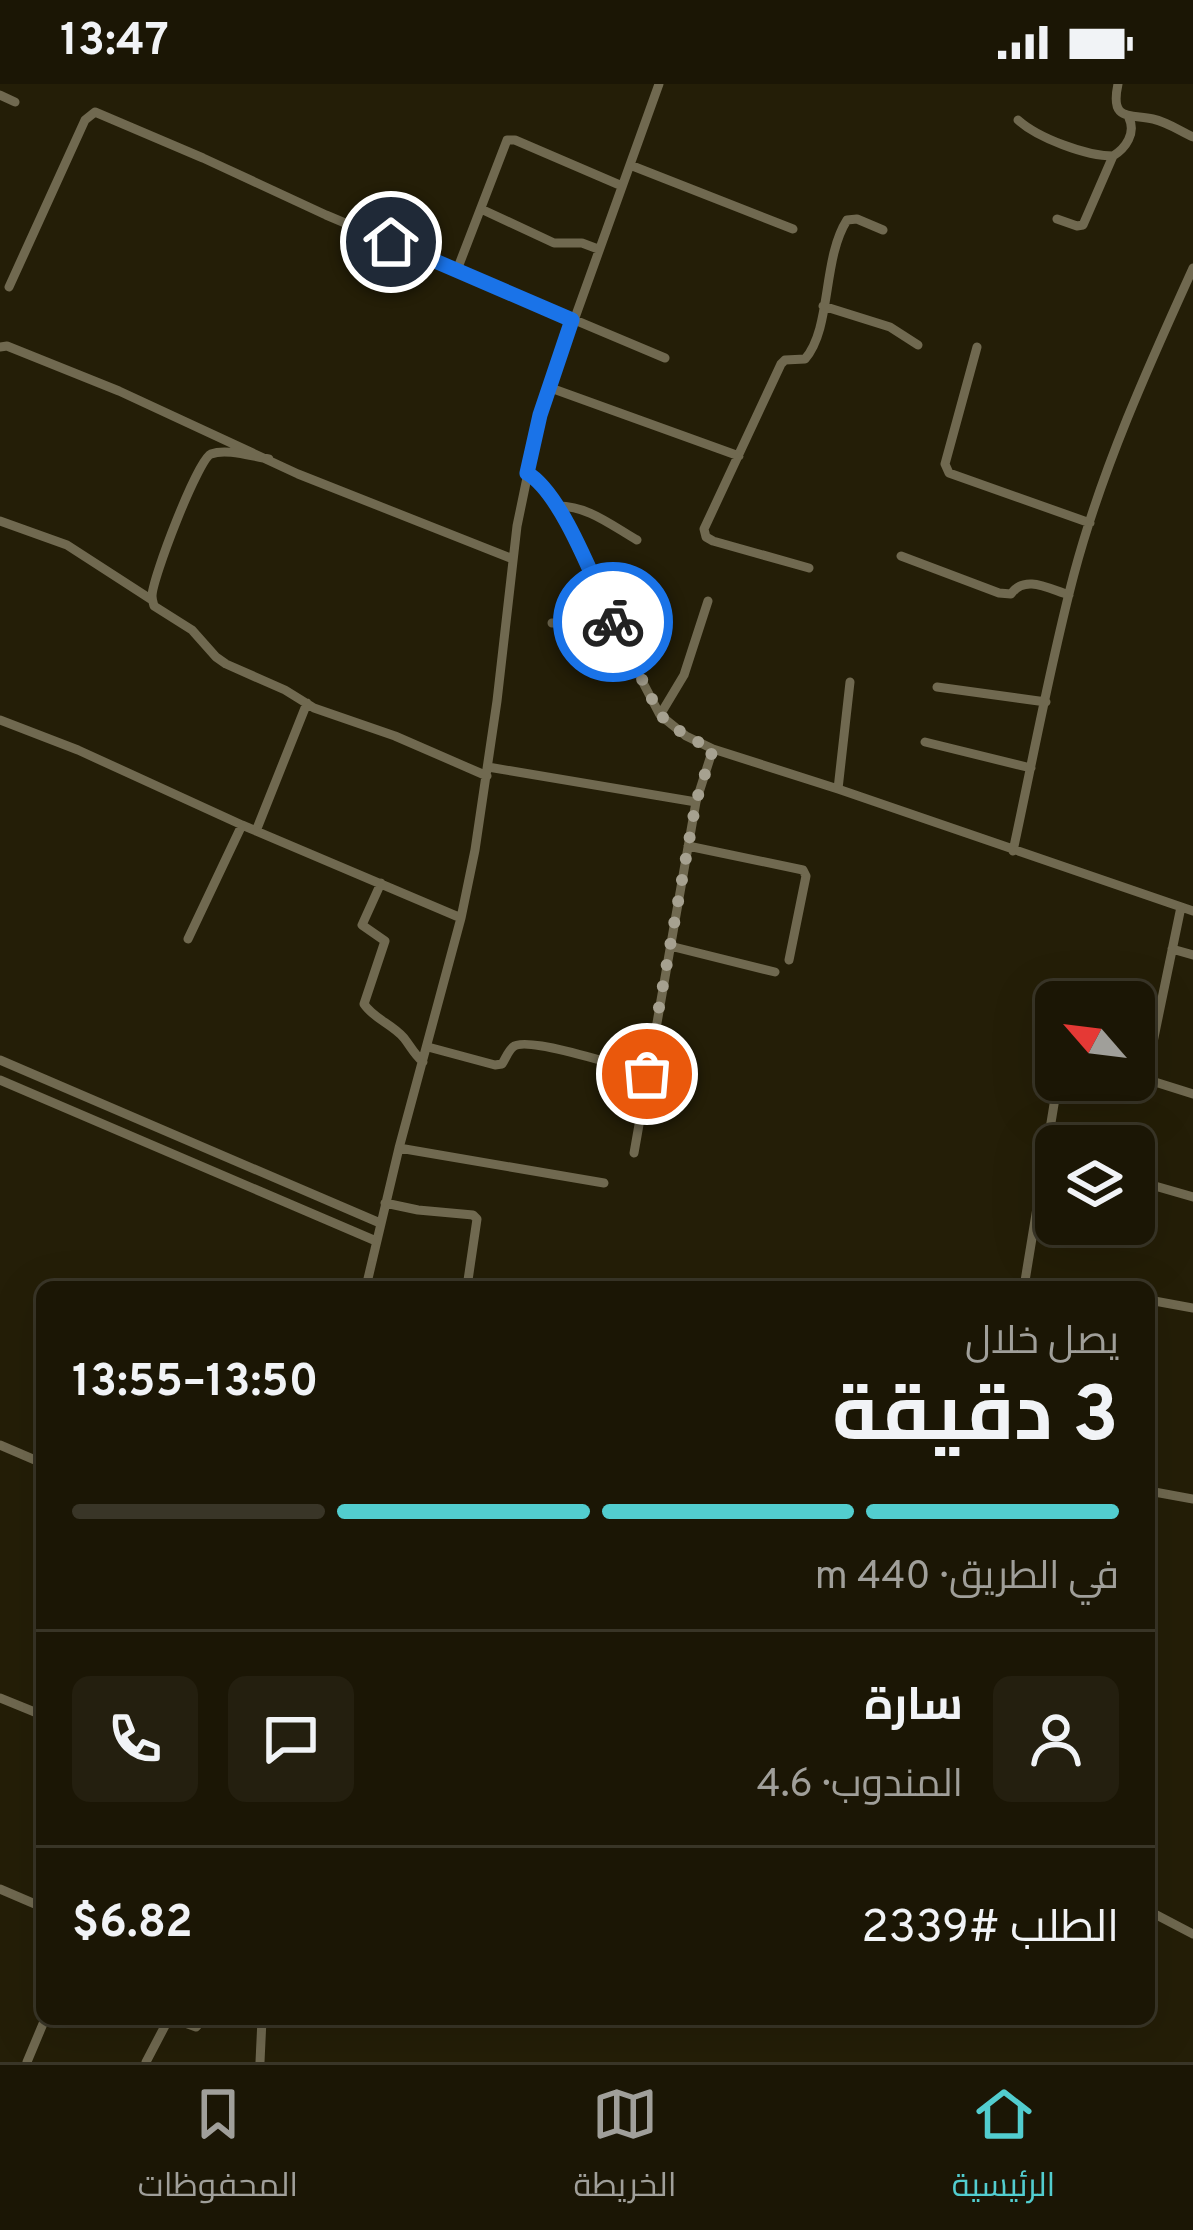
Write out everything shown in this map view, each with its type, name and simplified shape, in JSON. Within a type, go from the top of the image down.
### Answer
[{"type":"street","points":[[367,1281],[461,918],[487,772],[527,473],[548,387],[658,84]]},
{"type":"street","points":[[1118,84],[1115,102],[1123,115],[1156,120],[1193,136]]},
{"type":"street","points":[[0,95],[15,102]]},
{"type":"street","points":[[9,286],[85,120],[95,112],[665,358]]},
{"type":"street","points":[[1058,219],[1083,225],[1113,156],[1132,132],[1129,118]]},
{"type":"street","points":[[1018,120],[1046,138],[1113,156]]},
{"type":"street","points":[[457,270],[505,144],[511,139],[622,186]]},
{"type":"street","points":[[630,165],[793,229]]},
{"type":"street","points":[[481,209],[559,244],[578,242],[598,249]]},
{"type":"street","points":[[809,568],[706,537],[705,524],[782,364],[809,356],[833,248],[847,220],[857,219],[883,230]]},
{"type":"street","points":[[1013,851],[1069,596],[1090,523],[1193,268]]},
{"type":"street","points":[[823,306],[890,327],[918,346]]},
{"type":"street","points":[[0,347],[60,366],[335,490],[513,559]]},
{"type":"street","points":[[977,347],[946,469],[1090,523]]},
{"type":"street","points":[[548,387],[739,456]]},
{"type":"street","points":[[152,600],[165,554],[205,458],[224,453],[269,459]]},
{"type":"street","points":[[527,473],[542,484],[556,506],[660,715],[686,736],[1193,911]]},
{"type":"street","points":[[556,506],[585,509],[637,540]]},
{"type":"street","points":[[0,521],[67,545],[152,600],[159,611],[199,637],[216,657],[307,703],[487,772],[696,802]]},
{"type":"street","points":[[902,556],[999,593],[1011,594],[1024,582],[1069,596]]},
{"type":"street","points":[[660,715],[683,675],[708,601]]},
{"type":"street","points":[[552,623],[613,623]]},
{"type":"street","points":[[838,788],[850,682]]},
{"type":"street","points":[[938,687],[1046,702]]},
{"type":"street","points":[[256,831],[307,703]]},
{"type":"street","points":[[0,720],[79,750],[461,918]]},
{"type":"street","points":[[925,742],[1031,768]]},
{"type":"street","points":[[634,1153],[696,802],[713,749]]},
{"type":"street","points":[[188,940],[242,825]]},
{"type":"street","points":[[688,846],[803,870],[806,876],[789,960]]},
{"type":"street","points":[[381,883],[362,925],[385,940],[364,1004],[402,1035],[423,1062]]},
{"type":"street","points":[[1155,1032],[1181,907]]},
{"type":"street","points":[[670,946],[775,972]]},
{"type":"street","points":[[1172,949],[1193,955]]},
{"type":"street","points":[[428,1047],[495,1065],[502,1064],[513,1046],[539,1045],[647,1074]]},
{"type":"street","points":[[0,1060],[380,1223]]},
{"type":"street","points":[[0,1080],[376,1241]]},
{"type":"street","points":[[1155,1082],[1193,1094]]},
{"type":"street","points":[[399,1148],[604,1183]]},
{"type":"street","points":[[1155,1186],[1193,1197]]},
{"type":"street","points":[[385,1203],[473,1215],[476,1236],[468,1281]]},
{"type":"street","points":[[1025,1281],[1035,1234]]},
{"type":"street","points":[[1155,1301],[1193,1309]]},
{"type":"street","points":[[0,1445],[36,1460]]},
{"type":"street","points":[[1155,1492],[1193,1499]]},
{"type":"street","points":[[0,1697],[36,1712]]},
{"type":"street","points":[[0,1889],[36,1904]]},
{"type":"street","points":[[1155,1914],[1193,1934]]},
{"type":"street","points":[[27,2062],[42,2025]]},
{"type":"street","points":[[146,2062],[165,2025]]},
{"type":"street","points":[[260,2062],[262,2025]]},
{"type":"way so far","points":[[613,622],[660,715],[686,736],[713,749],[696,802],[647,1074]]},
{"type":"route","points":[[391,242],[572,320],[548,387],[527,473],[542,484],[562,516],[613,622]]}]
